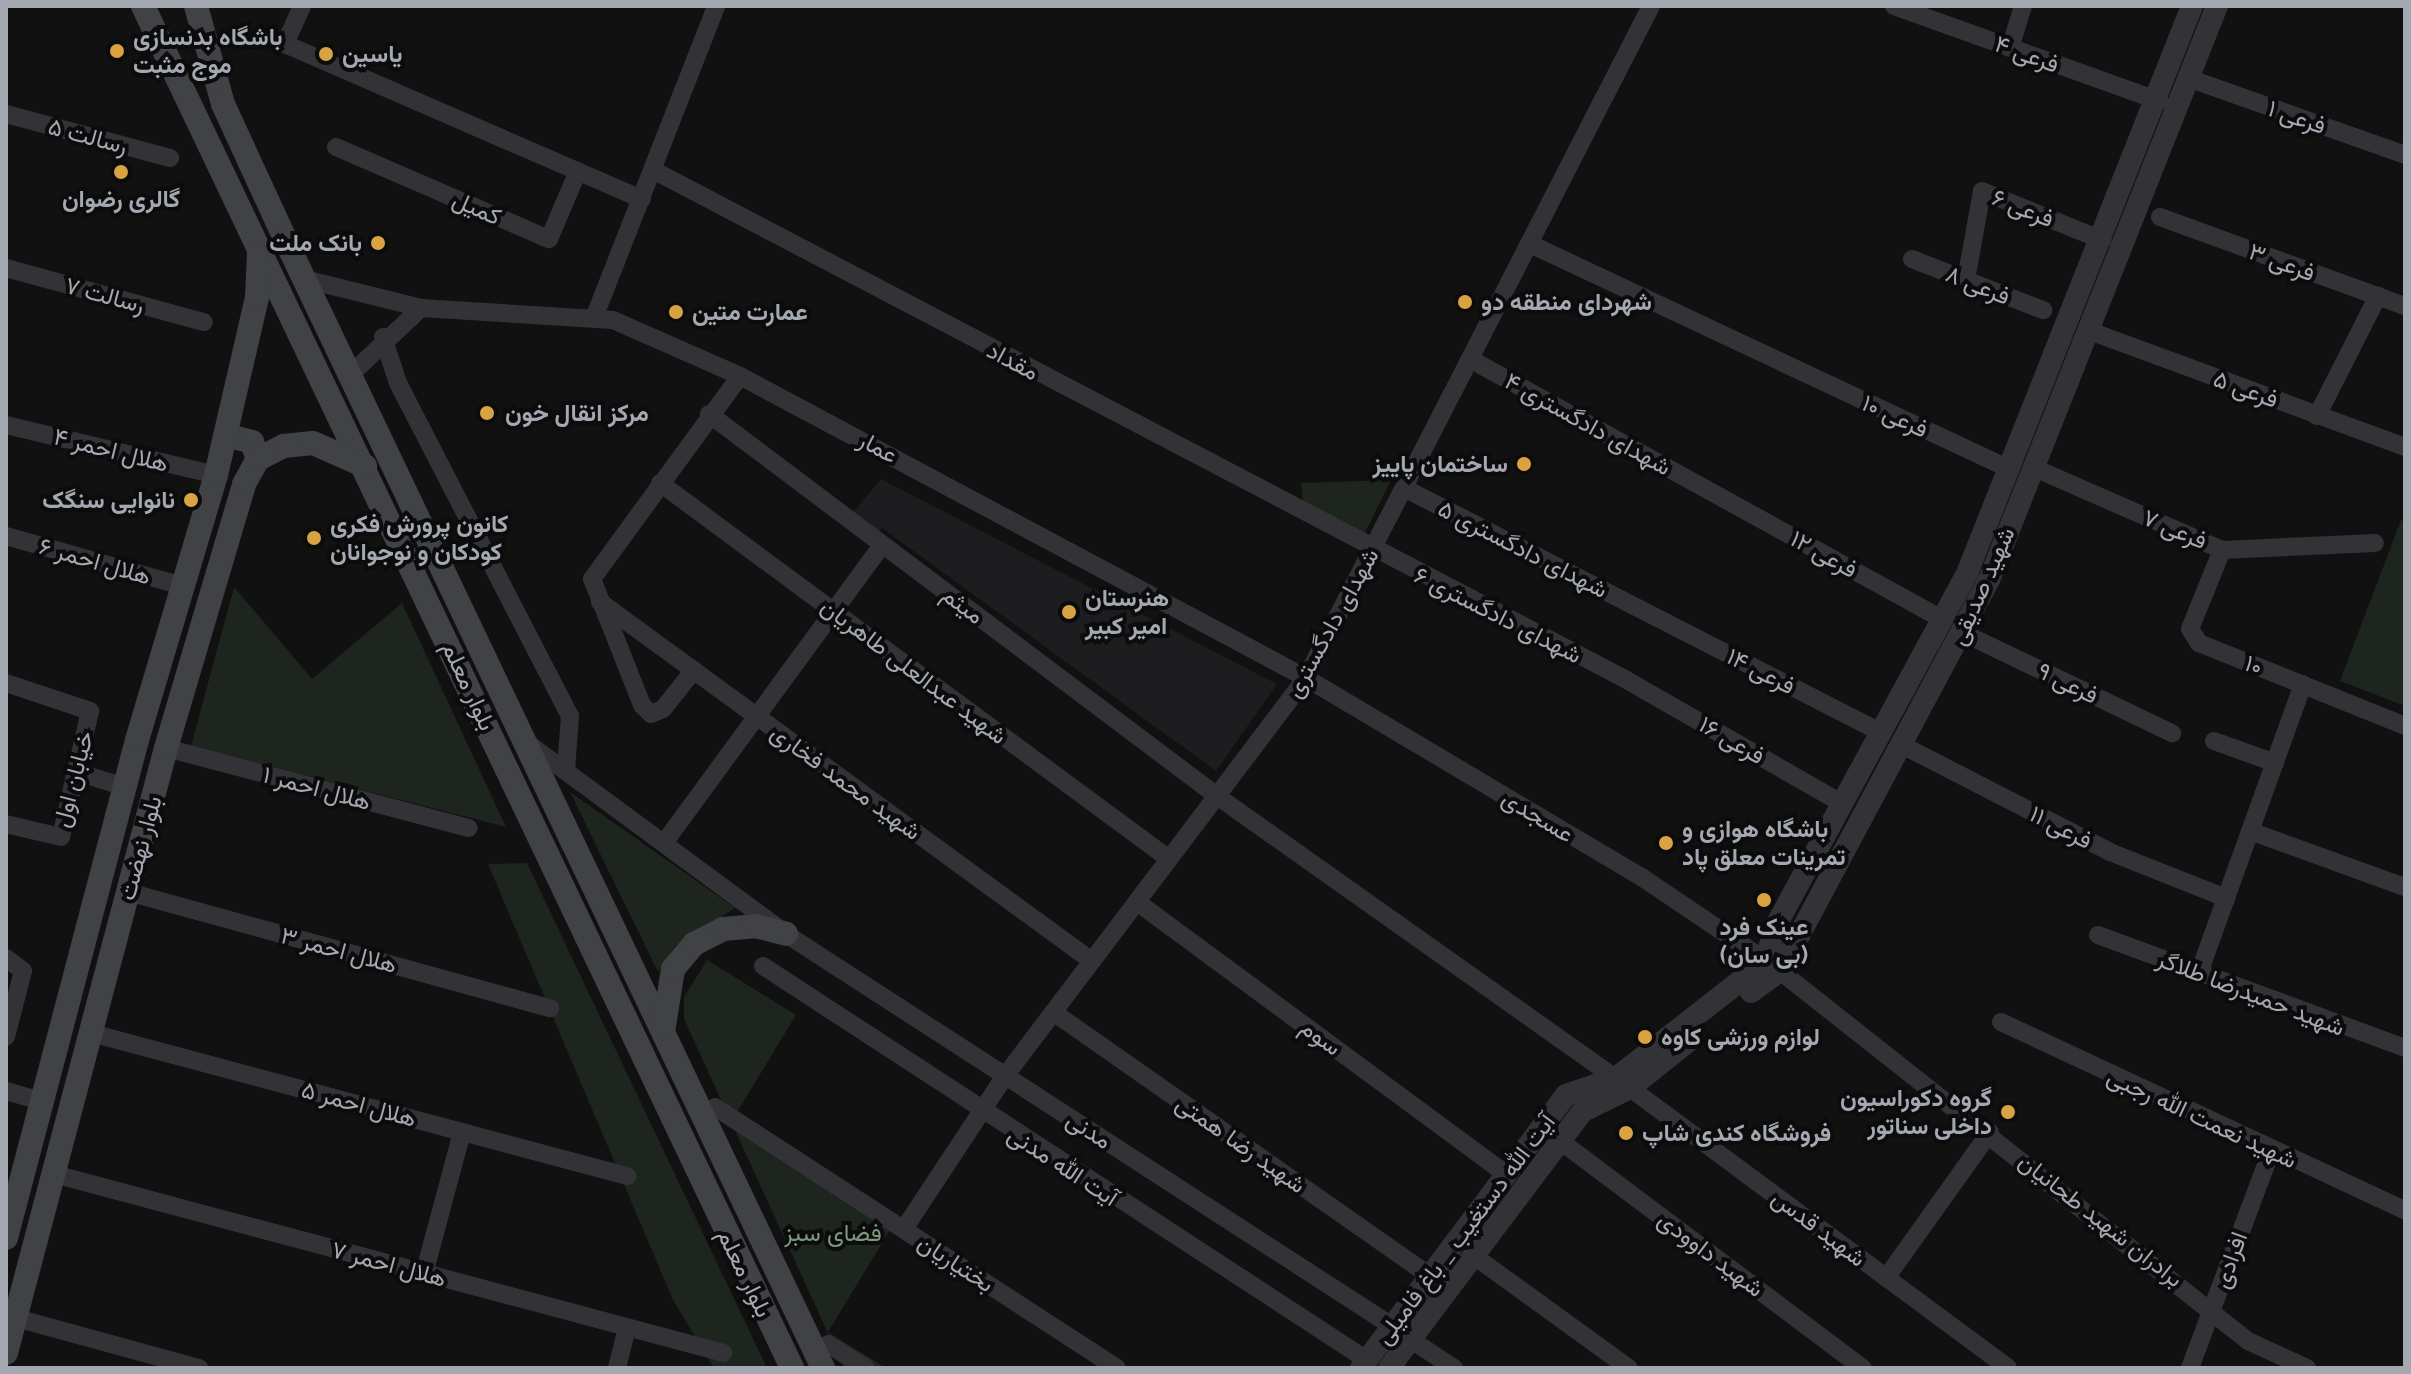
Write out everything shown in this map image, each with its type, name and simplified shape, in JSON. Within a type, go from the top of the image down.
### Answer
[{"type":"main road","name":"بلوار معلم","points":[[143,6],[365,466],[792,1368]]},
{"type":"main road","name":"بلوار معلم","points":[[196,6],[223,104],[823,1368]]},
{"type":"main road","name":"بلوار نهضت","points":[[6,1238],[125,787],[216,475],[257,297],[259,251]]},
{"type":"main road","points":[[226,435],[252,442],[258,459],[313,443],[365,466]]},
{"type":"main road","name":"بلوار نهضت","points":[[6,1353],[166,748],[258,459]]},
{"type":"main road","points":[[664,1032],[669,979],[694,944],[723,929],[755,926],[786,934]]},
{"type":"street","points":[[302,6],[285,44],[642,199]]},
{"type":"street","points":[[594,318],[716,6]]},
{"type":"street","name":"شهدای دادگستری","points":[[904,1229],[1005,1076],[1306,678],[1651,6]]},
{"type":"street","name":"فرعی ۴","points":[[1894,6],[2159,101]]},
{"type":"street","points":[[2010,48],[2023,6]]},
{"type":"street","name":"شهید صدیقی","points":[[1773,966],[1774,929],[1942,619],[2159,101],[2192,6]]},
{"type":"street","name":"شهید صدیقی","points":[[1623,1083],[1773,966],[1963,633],[2217,6]]},
{"type":"street","name":"فرعی ۱","points":[[2188,78],[2405,155]]},
{"type":"street","name":"رسالت ۵","points":[[6,114],[170,158]]},
{"type":"street","name":"کمیل","points":[[336,147],[549,239],[578,171]]},
{"type":"street","name":"مقداد","points":[[653,170],[1372,551]]},
{"type":"street","name":"فرعی ۶","points":[[1966,280],[1982,191],[2102,240]]},
{"type":"street","name":"فرعی ۳","points":[[2160,217],[2405,306]]},
{"type":"street","name":"فرعی ۱۰","points":[[1530,244],[2007,468]]},
{"type":"street","name":"فرعی ۸","points":[[1912,259],[2043,310]]},
{"type":"street","name":"رسالت ۷","points":[[6,268],[204,322]]},
{"type":"street","name":"عمار","points":[[304,279],[421,308],[594,318],[740,376],[1306,678]]},
{"type":"street","points":[[2317,416],[2378,296]]},
{"type":"street","points":[[351,374],[383,337],[421,308]]},
{"type":"street","name":"فرعی ۵","points":[[2087,330],[2405,447]]},
{"type":"street","points":[[383,337],[398,383],[570,716],[566,771]]},
{"type":"street","name":"شهدای دادگستری ۴","points":[[1470,359],[1706,489]]},
{"type":"street","points":[[694,670],[651,714],[600,602],[596,567],[740,376]]},
{"type":"street","name":"میثم","points":[[709,414],[1217,796],[1623,1083]]},
{"type":"street","name":"هلال احمر ۴","points":[[6,425],[216,475]]},
{"type":"street","name":"فرعی ۷","points":[[2032,467],[2222,550],[2375,543]]},
{"type":"street","name":"شهید عبدالعلی طاهریان","points":[[660,483],[1169,859]]},
{"type":"street","name":"شهدای دادگستری ۵","points":[[1404,488],[1642,610]]},
{"type":"street","name":"فرعی ۱۲","points":[[1706,489],[1942,619]]},
{"type":"street","name":"هلال احمر ۶","points":[[6,536],[183,586]]},
{"type":"street","points":[[664,843],[882,545]]},
{"type":"street","name":"۱۰","points":[[2222,550],[2193,637],[2405,726]]},
{"type":"street","name":"شهدای دادگستری ۶","points":[[1372,551],[1623,678]]},
{"type":"street","name":"شهید محمد فخاری","points":[[600,602],[1092,961]]},
{"type":"street","name":"فرعی ۱۴","points":[[1642,610],[1880,732]]},
{"type":"street","name":"فرعی ۹","points":[[1963,633],[2172,733]]},
{"type":"street","name":"عسجدی","points":[[1306,678],[1640,876],[1773,966]]},
{"type":"street","name":"فرعی ۱۶","points":[[1623,678],[1841,803]]},
{"type":"street","name":"خیابان اول","points":[[6,683],[89,706],[80,773],[61,837],[6,824]]},
{"type":"street","points":[[2199,973],[2303,684]]},
{"type":"street","points":[[1880,732],[1900,744]]},
{"type":"street","points":[[2214,741],[2275,763]]},
{"type":"street","name":"مدنی","points":[[526,742],[786,934],[1401,1333]]},
{"type":"street","name":"فرعی ۱۱","points":[[1900,744],[2110,852],[2226,898]]},
{"type":"street","name":"هلال احمر ۱","points":[[166,748],[469,828]]},
{"type":"street","points":[[80,773],[125,787]]},
{"type":"street","points":[[2250,831],[2405,887]]},
{"type":"street","name":"هلال احمر ۳","points":[[128,892],[550,1008]]},
{"type":"street","name":"سوم","points":[[1137,902],[1505,1173]]},
{"type":"street","name":"شهید حمیدرضا طلاگر","points":[[2098,935],[2405,1048]]},
{"type":"street","points":[[6,958],[23,971],[6,1037]]},
{"type":"street","name":"آیت الله مدنی","points":[[763,966],[980,1113],[1373,1365]]},
{"type":"street","name":"برادران شهید طحانیان","points":[[1773,966],[1990,1132],[2212,1310]]},
{"type":"street","name":"شهید رضا همتی","points":[[1053,1012],[1430,1276]]},
{"type":"street","name":"شهید نعمت الله رجبی","points":[[2001,1022],[2271,1151],[2405,1210]]},
{"type":"street","name":"هلال احمر ۵","points":[[91,1033],[627,1176]]},
{"type":"street","name":"آیت الله دستغیب _ باغ فامیلی","points":[[1373,1365],[1474,1256],[1583,1111],[1623,1083]]},
{"type":"street","name":"آیت الله دستغیب _ باغ فامیلی","points":[[1401,1333],[1430,1276],[1566,1095],[1623,1083]]},
{"type":"street","name":"شهید قدس","points":[[1623,1083],[1999,1366]]},
{"type":"street","points":[[6,1091],[42,1101]]},
{"type":"street","name":"بختیاریان","points":[[715,1107],[1117,1368]]},
{"type":"street","points":[[424,1274],[462,1132]]},
{"type":"street","points":[[1886,1278],[1990,1132]]},
{"type":"street","name":"شهید داوودی","points":[[1559,1140],[1863,1368]]},
{"type":"street","name":"افرادی","points":[[2190,1368],[2271,1151]]},
{"type":"street","name":"هلال احمر ۷","points":[[54,1174],[724,1353]]},
{"type":"street","points":[[1474,1256],[1629,1368]]},
{"type":"street","points":[[2212,1310],[2248,1341],[2307,1368]]},
{"type":"street","points":[[16,1318],[199,1368]]},
{"type":"street","points":[[617,1368],[627,1328]]},
{"type":"street","points":[[1401,1333],[1454,1368]]},
{"type":"street","points":[[828,1344],[866,1368]]},
{"type":"shaded area","name":"هنرستان امیر کبیر","points":[[881,479],[1277,684],[1216,771],[882,528],[869,541],[845,522]]},
{"type":"green space","points":[[1391,480],[1363,537],[1303,503],[1301,483]]},
{"type":"green space","points":[[2401,520],[2405,521],[2405,706],[2340,681]]},
{"type":"green space","points":[[234,587],[312,679],[402,603],[506,827],[191,746]]},
{"type":"green space","points":[[570,792],[735,908],[676,946],[658,972]]},
{"type":"green space","points":[[527,863],[767,1368],[714,1368],[673,1300],[488,864]]},
{"type":"green space","name":"فضای سبز","points":[[707,960],[796,1015],[734,1117],[898,1217],[828,1332],[886,1368],[844,1368],[684,1019],[684,997]]},
{"type":"place","name":"باشگاه بدنسازی موج مثبت","points":[[117,51]]},
{"type":"place","name":"یاسین","points":[[326,54]]},
{"type":"place","name":"گالری رضوان","points":[[121,172]]},
{"type":"place","name":"بانک ملت","points":[[378,243]]},
{"type":"place","name":"شهردای منطقه دو","points":[[1465,302]]},
{"type":"place","name":"عمارت متین","points":[[676,312]]},
{"type":"place","name":"مرکز انقال خون","points":[[487,413]]},
{"type":"place","name":"ساختمان پاییز","points":[[1524,464]]},
{"type":"place","name":"نانوایی سنگک","points":[[191,500]]},
{"type":"place","name":"کانون پرورش فکری کودکان و نوجوانان","points":[[314,538]]},
{"type":"place","name":"هنرستان امیر کبیر","points":[[1069,612]]},
{"type":"place","name":"باشگاه هوازی و تمرینات معلق پاد","points":[[1666,843]]},
{"type":"place","name":"عینک فرد (بی سان)","points":[[1764,900]]},
{"type":"place","name":"لوازم ورزشی کاوه","points":[[1645,1037]]},
{"type":"place","name":"گروه دکوراسیون داخلی سناتور","points":[[2008,1112]]},
{"type":"place","name":"فروشگاه کندی شاپ","points":[[1626,1133]]}]
